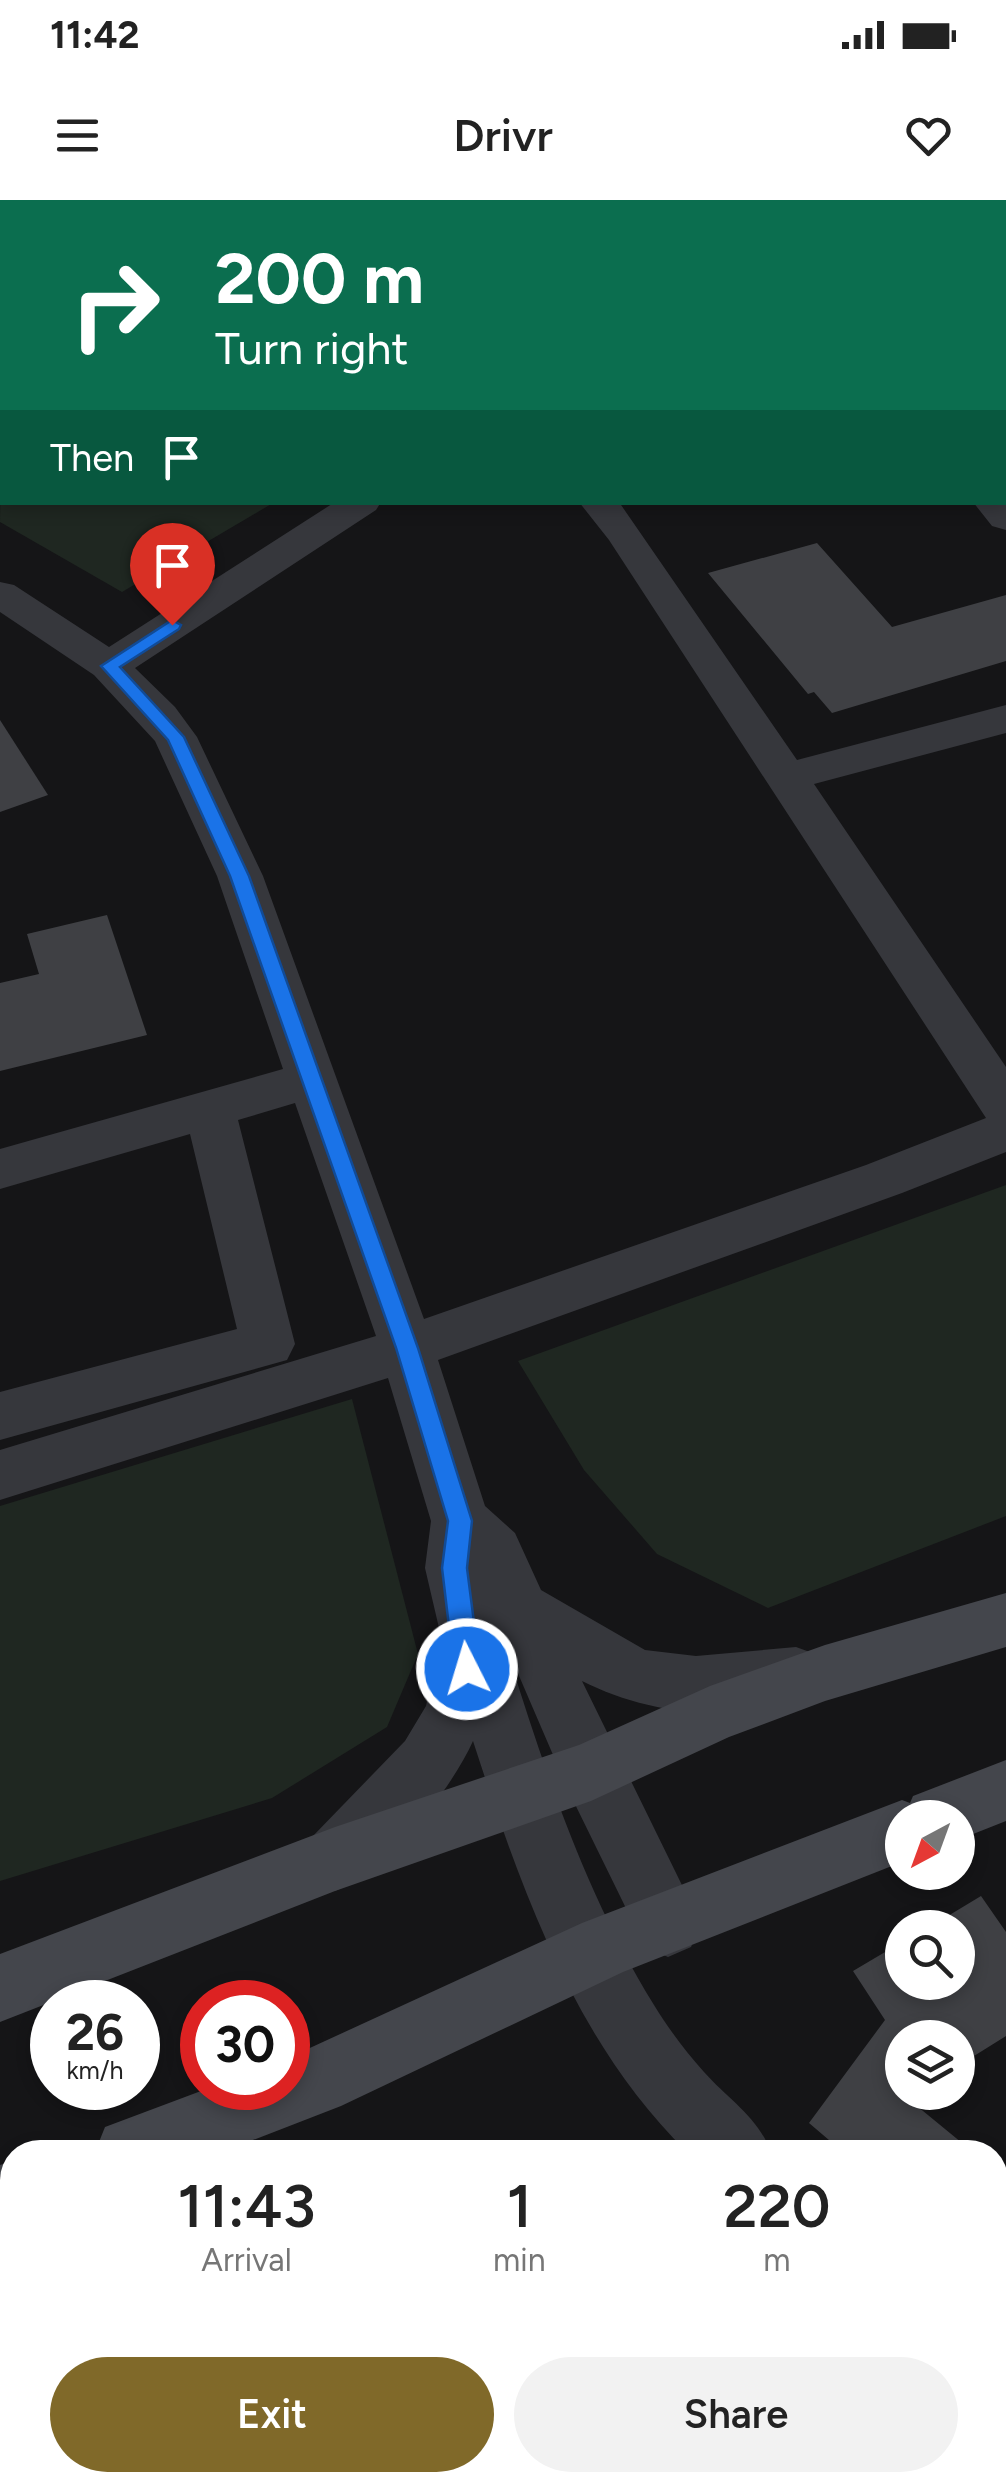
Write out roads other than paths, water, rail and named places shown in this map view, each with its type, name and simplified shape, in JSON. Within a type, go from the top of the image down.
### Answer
[{"type":"street","points":[[109,666],[357,505]]},
{"type":"street","points":[[601,505],[624,533],[1006,1107]]},
{"type":"street","points":[[0,594],[109,666],[176,737],[240,876],[407,1348],[460,1521],[455,1568],[490,1606],[591,1771],[668,1924]]},
{"type":"street","points":[[787,778],[1006,719]]},
{"type":"street","points":[[0,1169],[312,1080]]},
{"type":"street","points":[[0,1416],[268,1344],[210,1110]]},
{"type":"street","points":[[0,1475],[407,1348],[884,1179],[1006,1131]]},
{"type":"street","points":[[490,1606],[659,1682],[684,1684],[826,1673]]},
{"type":"street","points":[[490,1606],[522,1794],[586,1954],[640,2048],[702,2125],[721,2140]]},
{"type":"street","points":[[335,1859],[413,1782],[446,1731],[460,1703],[467,1669],[490,1606]]},
{"type":"street","points":[[0,1988],[335,1859],[591,1771],[710,1715],[826,1673],[1006,1620]]},
{"type":"street","points":[[975,1802],[1006,1790]]},
{"type":"street","points":[[162,2140],[317,2082],[586,1954],[885,1838]]}]
